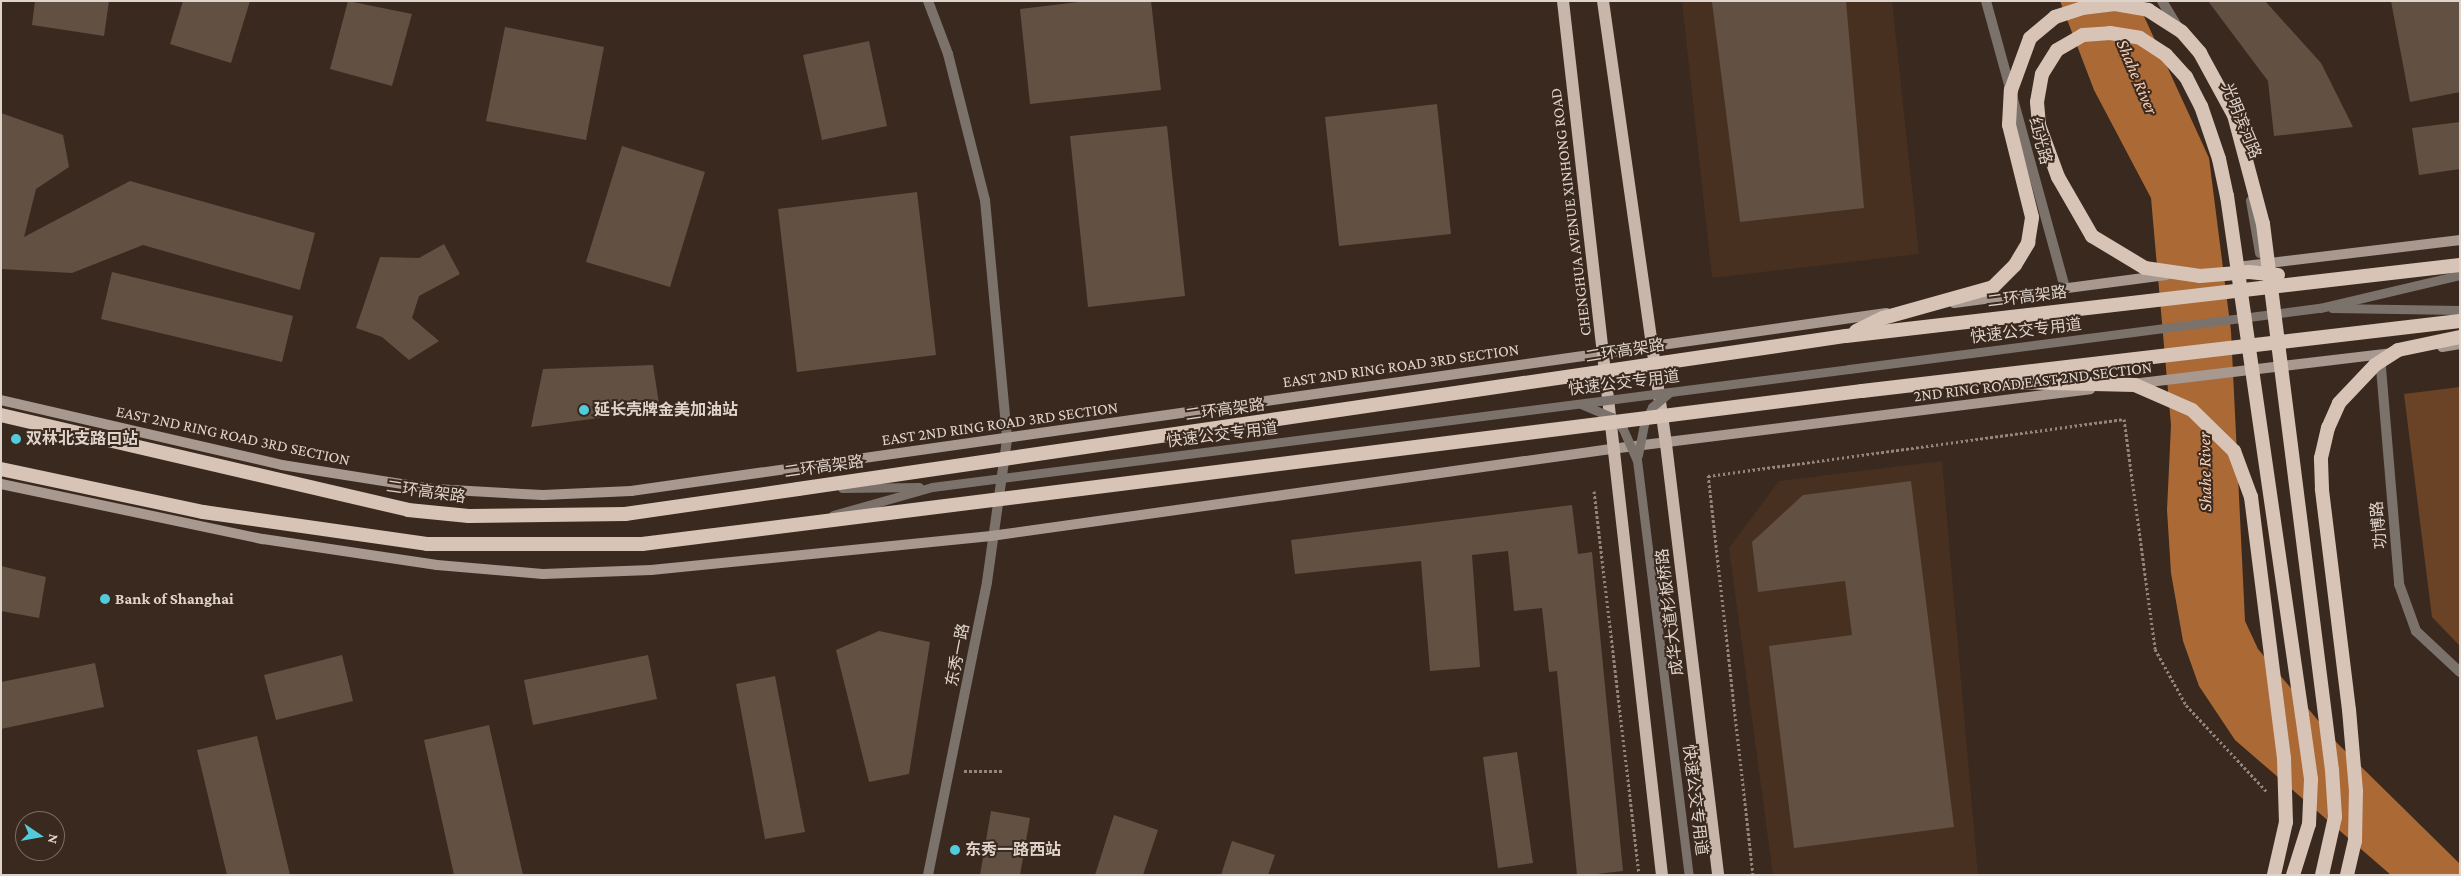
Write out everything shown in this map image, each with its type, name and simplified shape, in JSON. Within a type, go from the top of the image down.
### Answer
[{"type":"highway","points":[[1846,336],[1883,318],[1993,287],[2015,264],[2028,243],[2032,217],[2014,153],[2009,125],[2011,90],[2030,38],[2055,17],[2082,8],[2115,4],[2148,10],[2182,32],[2200,53],[2234,115],[2263,224],[2332,770],[2335,817],[2322,875]]},
{"type":"highway","points":[[2294,875],[2309,824],[2311,779],[2301,705],[2251,363],[2242,294],[2239,275],[2237,265],[2229,206],[2219,159],[2201,106],[2186,77],[2166,55],[2140,38],[2110,32],[2083,35],[2056,50],[2042,74],[2037,102],[2039,125],[2058,177],[2092,236],[2145,268],[2200,276],[2230,274],[2239,273],[2249,272],[2323,279]]},
{"type":"highway","name":"二环高架路","points":[[1,414],[408,510],[469,516],[625,514],[1846,336],[2323,279],[2460,265]]},
{"type":"highway","points":[[1,469],[203,512],[427,544],[642,544],[2460,321]]},
{"type":"highway","points":[[2347,875],[2355,841],[2356,791],[2321,458],[2339,403],[2357,380],[2398,350],[2460,337]]},
{"type":"highway","points":[[1969,380],[2135,385],[2192,410],[2234,451],[2251,498],[2284,759],[2286,822],[2274,875]]},
{"type":"main road","name":"CHENGHUA AVENUE XINHONG ROAD","points":[[1563,1],[1603,351],[1611,449]]},
{"type":"main road","points":[[1602,1],[1650,346],[2133,278],[2460,240]]},
{"type":"main road","name":"2ND RING ROAD EAST 2ND SECTION","points":[[1611,449],[1666,444],[2144,382],[2460,344]]},
{"type":"main road","name":"EAST 2ND RING ROAD 3RD SECTION","points":[[1,400],[282,465],[434,489],[491,494],[631,491],[1007,439],[1603,351],[1650,346]]},
{"type":"main road","name":"成华大道杉板桥路","points":[[1650,346],[1666,444],[1718,875]]},
{"type":"main road","points":[[1,484],[263,540],[491,572],[651,570],[991,536],[1611,449],[1662,875]]},
{"type":"street","name":"东秀一路","points":[[928,1],[948,54],[985,200],[1007,439],[991,536],[987,582],[951,771],[928,875]]},
{"type":"street","name":"红光路","points":[[1986,1],[2065,288]]},
{"type":"street","name":"光明滨河路","points":[[2162,1],[2225,110],[2244,160],[2262,263]]},
{"type":"street","name":"功博路","points":[[2380,355],[2399,584],[2416,630],[2460,672]]},
{"type":"lane","points":[[2320,308],[2460,275]]},
{"type":"lane","points":[[2320,308],[2460,310]]},
{"type":"lane","name":"快速公交专用道","points":[[932,487],[2320,308]]},
{"type":"lane","points":[[1638,460],[1644,423],[1652,407],[1670,392]]},
{"type":"lane","points":[[1579,404],[1612,418],[1624,429],[1638,460]]},
{"type":"lane","name":"快速公交专用道","points":[[1638,460],[1689,875]]},
{"type":"lane","points":[[798,489],[932,487]]},
{"type":"lane","points":[[802,524],[932,487]]},
{"type":"path","points":[[1753,875],[1708,476],[2124,419],[2155,649],[2186,705],[2271,796]]},
{"type":"path","points":[[1594,491],[1639,875]]},
{"type":"path","points":[[951,771],[1003,771]]},
{"type":"shaded area","points":[[1682,1],[1892,1],[1919,254],[1712,278]]},
{"type":"shaded area","points":[[2460,387],[2460,646],[2432,617],[2404,394]]},
{"type":"shaded area","points":[[1942,461],[1978,875],[1773,875],[1729,548],[1779,481]]},
{"type":"water","name":"Shahe River","points":[[2060,1],[2137,1],[2209,158],[2231,331],[2245,621],[2258,649],[2337,743],[2460,864],[2460,875],[2391,875],[2235,740],[2199,686],[2183,641],[2171,573],[2167,510],[2171,425],[2151,198],[2094,90]]},
{"type":"building","points":[[35,1],[109,1],[104,36],[32,25]]},
{"type":"building","points":[[183,1],[250,1],[231,63],[170,44]]},
{"type":"building","points":[[348,1],[412,14],[392,86],[330,69]]},
{"type":"building","points":[[1087,1],[1151,1],[1161,90],[1030,104],[1020,9]]},
{"type":"building","points":[[1846,1],[1864,208],[1740,222],[1712,2]]},
{"type":"building","points":[[2208,1],[2265,1],[2321,63],[2353,127],[2274,136],[2268,81]]},
{"type":"building","points":[[2391,1],[2460,1],[2460,92],[2410,102]]},
{"type":"building","points":[[505,27],[604,47],[586,140],[486,121]]},
{"type":"building","points":[[869,41],[887,126],[822,140],[803,55]]},
{"type":"building","points":[[1437,104],[1451,234],[1339,246],[1325,117]]},
{"type":"building","points":[[1,113],[63,135],[69,167],[36,189],[24,237],[130,181],[315,233],[300,290],[143,245],[72,273],[1,269]]},
{"type":"building","points":[[2460,122],[2460,169],[2419,175],[2412,128]]},
{"type":"building","points":[[1167,126],[1185,296],[1088,307],[1070,136]]},
{"type":"building","points":[[622,146],[705,172],[670,287],[586,262]]},
{"type":"building","points":[[917,192],[936,355],[797,372],[778,209]]},
{"type":"building","points":[[444,244],[460,274],[419,296],[412,318],[439,341],[409,360],[382,337],[356,328],[380,257],[419,258]]},
{"type":"building","points":[[112,272],[293,316],[282,362],[101,319]]},
{"type":"building","points":[[653,365],[660,410],[531,427],[543,369]]},
{"type":"building","points":[[1911,481],[1954,827],[1794,848],[1769,646],[1852,635],[1845,581],[1758,592],[1752,542],[1803,495]]},
{"type":"building","points":[[1572,505],[1578,554],[1592,552],[1623,871],[1588,875],[1577,875],[1557,671],[1549,672],[1542,608],[1514,611],[1508,551],[1472,555],[1480,667],[1430,671],[1421,561],[1295,574],[1291,540]]},
{"type":"building","points":[[1,566],[46,577],[39,618],[1,611]]},
{"type":"building","points":[[879,631],[930,642],[909,774],[869,782],[836,650]]},
{"type":"building","points":[[342,655],[353,701],[276,720],[264,675]]},
{"type":"building","points":[[648,655],[657,699],[533,725],[524,680]]},
{"type":"building","points":[[95,663],[104,707],[1,729],[1,682]]},
{"type":"building","points":[[775,676],[805,832],[765,839],[736,684]]},
{"type":"building","points":[[489,725],[523,875],[454,875],[424,740]]},
{"type":"building","points":[[257,736],[290,875],[227,875],[197,750]]},
{"type":"building","points":[[1517,752],[1533,863],[1498,868],[1483,757]]},
{"type":"building","points":[[991,811],[1030,818],[1020,875],[980,875]]},
{"type":"building","points":[[1114,815],[1158,830],[1143,875],[1095,875]]},
{"type":"building","points":[[1232,841],[1275,855],[1268,875],[1221,875]]},
{"type":"place","name":"延长壳牌金美加油站","points":[[584,410]]},
{"type":"place","name":"双林北支路口站","points":[[16,439]]},
{"type":"place","name":"Bank of Shanghai","points":[[105,599]]},
{"type":"place","name":"东秀一路西站","points":[[955,850]]}]
